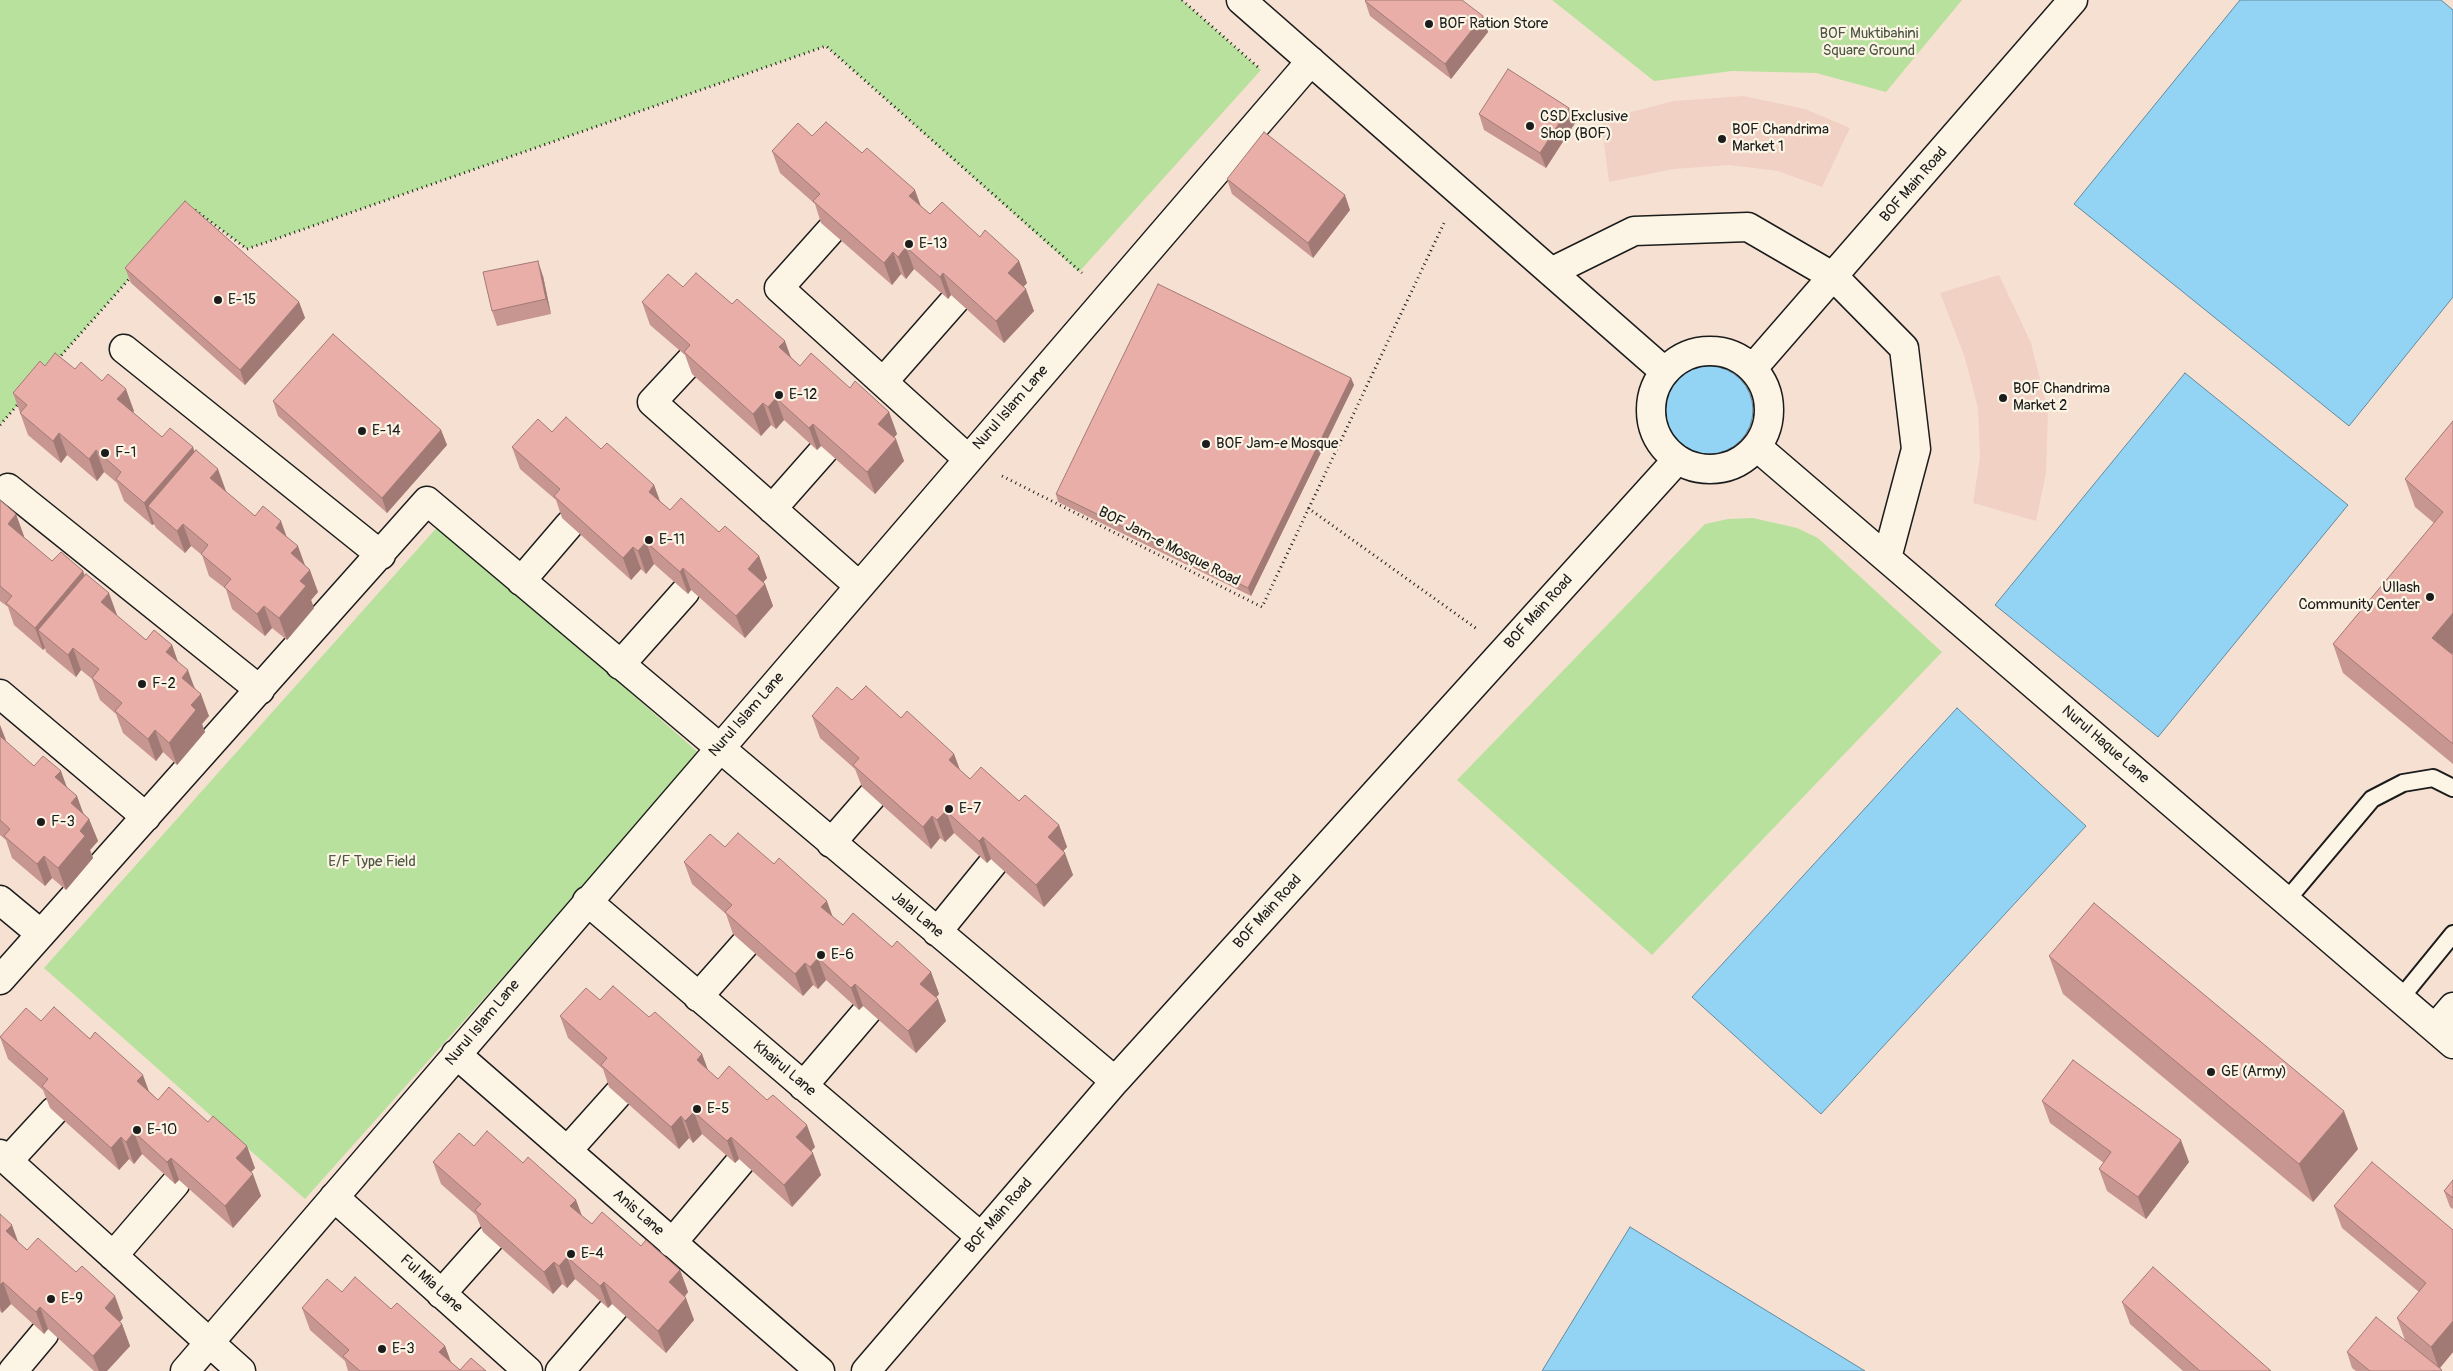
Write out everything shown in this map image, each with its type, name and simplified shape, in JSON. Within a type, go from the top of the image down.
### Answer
[{"type":"street","points":[[1241,0],[1664,371]]},
{"type":"street","name":"BOF Main Road","points":[[1752,368],[1834,277],[2073,0]]},
{"type":"street","name":"Nurul Islam Lane","points":[[186,1371],[718,748],[1311,61]]},
{"type":"street","points":[[1551,272],[1634,231],[1748,227],[1834,277],[1904,348],[1916,449],[1887,558]]},
{"type":"street","points":[[830,231],[779,288],[968,459]]},
{"type":"street","points":[[883,382],[956,299]]},
{"type":"street","points":[[0,980],[381,555],[124,349]]},
{"type":"street","points":[[1717,351],[1736,357],[1752,368],[1763,382],[1768,398],[1769,416],[1766,432],[1757,447],[1745,459],[1729,467],[1711,470],[1693,467],[1677,460],[1662,446],[1656,434],[1650,409],[1653,389],[1664,371],[1679,359],[1697,352],[1717,351]]},
{"type":"street","points":[[691,360],[652,402],[858,586]]},
{"type":"street","name":"Nurul Haque Lane","points":[[1757,447],[2444,1036]]},
{"type":"street","points":[[772,509],[825,449]]},
{"type":"street","name":"BOF Main Road","points":[[866,1371],[1115,1081],[1677,460]]},
{"type":"street","points":[[8,488],[260,690]]},
{"type":"street","name":"Jalal Lane","points":[[381,555],[426,501],[1115,1081]]},
{"type":"street","points":[[521,581],[569,525]]},
{"type":"street","points":[[620,666],[685,592]]},
{"type":"street","points":[[0,694],[146,817]]},
{"type":"street","points":[[831,843],[872,796]]},
{"type":"street","points":[[937,932],[994,862]]},
{"type":"street","points":[[0,900],[41,934]]},
{"type":"street","name":"Khairul Lane","points":[[587,901],[980,1237]]},
{"type":"street","points":[[698,997],[745,944]]},
{"type":"street","points":[[2444,1036],[2453,1007]]},
{"type":"street","points":[[803,1086],[868,1010]]},
{"type":"street","name":"Anis Lane","points":[[456,1054],[820,1371]]},
{"type":"street","points":[[567,1151],[618,1094]]},
{"type":"street","points":[[54,1112],[4,1157],[241,1371]]},
{"type":"street","points":[[672,1243],[741,1160]]},
{"type":"street","points":[[113,1256],[175,1184]]},
{"type":"street","name":"Ful Mia Lane","points":[[334,1197],[528,1371]]},
{"type":"street","points":[[442,1294],[490,1239]]},
{"type":"street","points":[[560,1371],[615,1307]]},
{"type":"street","points":[[13,1371],[44,1334]]},
{"type":"lane","points":[[2286,901],[2372,799],[2403,783],[2433,778],[2453,788]]},
{"type":"lane","points":[[2400,999],[2453,934]]},
{"type":"path","points":[[1182,0],[1261,70]]},
{"type":"path","points":[[192,208],[247,249],[826,46],[1084,274],[1090,267]]},
{"type":"path","name":"BOF Jam-e Mosque Road","points":[[968,459],[1262,607],[1459,191]]},
{"type":"path","points":[[53,365],[132,276]]},
{"type":"path","points":[[0,425],[20,403]]},
{"type":"path","points":[[1308,508],[1505,649]]},
{"type":"shaded area","points":[[1743,96],[1805,109],[1850,128],[1822,187],[1778,171],[1729,165],[1674,169],[1609,182],[1601,120],[1673,101]]},
{"type":"shaded area","points":[[1999,275],[2031,343],[2048,411],[2046,473],[2036,521],[1973,503],[1980,457],[1978,408],[1964,355],[1940,293]]},
{"type":"green space","points":[[0,0],[1182,0],[1261,70],[1079,272],[826,46],[247,249],[192,208],[0,425]]},
{"type":"green space","name":"BOF Muktibahini Square Ground","points":[[1552,0],[1962,0],[1886,92],[1816,73],[1732,71],[1654,81]]},
{"type":"green space","points":[[1753,518],[1797,528],[1818,538],[1942,652],[1652,955],[1457,780],[1705,524],[1728,519]]},
{"type":"green space","name":"E/F Type Field","points":[[440,524],[701,755],[305,1199],[44,968]]},
{"type":"water","points":[[2240,0],[2441,0],[2453,10],[2453,297],[2349,426],[2074,204]]},
{"type":"water","points":[[1709,366],[1726,369],[1740,379],[1750,393],[1753,410],[1750,427],[1740,441],[1726,451],[1709,454],[1692,451],[1678,441],[1668,427],[1665,410],[1668,393],[1678,379],[1692,369]]},
{"type":"water","points":[[2185,373],[2348,505],[2158,737],[1995,605]]},
{"type":"water","points":[[1957,708],[2086,826],[1821,1114],[1692,997]]},
{"type":"water","points":[[1630,1227],[1865,1371],[1542,1371]]},
{"type":"building","points":[[1366,0],[1462,0],[1483,16],[1445,64]]},
{"type":"building","points":[[1508,69],[1569,108],[1540,153],[1479,114]]},
{"type":"building","name":"E-13","points":[[826,122],[862,153],[867,148],[915,190],[909,196],[930,214],[942,202],[980,237],[985,230],[1019,261],[1008,273],[1026,289],[996,321],[943,273],[940,277],[906,247],[898,257],[893,252],[884,263],[813,201],[820,194],[772,151],[798,123],[812,136]]},
{"type":"building","points":[[1264,132],[1345,195],[1308,243],[1227,179]]},
{"type":"building","name":"E-15","points":[[185,201],[299,302],[240,370],[125,268]]},
{"type":"building","points":[[538,261],[546,299],[492,311],[483,272]]},
{"type":"building","name":"E-12","points":[[696,273],[732,304],[737,299],[785,341],[779,347],[800,366],[811,353],[850,388],[855,381],[889,412],[878,424],[896,439],[867,472],[813,424],[809,428],[776,398],[768,407],[763,403],[753,414],[684,352],[690,345],[642,302],[668,274],[683,287]]},
{"type":"building","name":"BOF Jam-e Mosque","points":[[1158,284],[1351,378],[1248,588],[1056,494]]},
{"type":"building","name":"E-14","points":[[333,334],[441,430],[382,498],[273,401]]},
{"type":"building","name":"F-1","points":[[55,353],[75,369],[81,362],[102,381],[108,374],[126,389],[117,399],[162,437],[170,428],[193,447],[144,503],[116,479],[121,472],[96,450],[89,459],[59,433],[53,441],[20,413],[27,405],[13,393],[40,361],[45,366]]},
{"type":"building","name":"E-11","points":[[566,417],[601,449],[607,443],[654,485],[649,492],[670,510],[681,498],[719,532],[725,526],[759,556],[748,569],[765,584],[736,616],[683,568],[680,572],[646,542],[638,551],[633,547],[623,558],[554,496],[560,489],[512,447],[538,419],[552,432]]},
{"type":"building","points":[[2453,421],[2453,613],[2432,638],[2453,655],[2453,744],[2333,644],[2443,512],[2405,479]]},
{"type":"building","points":[[196,450],[218,469],[210,478],[255,516],[263,506],[281,521],[276,528],[298,546],[291,553],[310,570],[300,581],[306,586],[279,618],[264,606],[257,614],[224,587],[231,579],[201,554],[208,545],[183,524],[177,531],[148,506]]},
{"type":"building","points":[[0,500],[16,514],[8,524],[52,561],[61,552],[83,571],[35,628],[6,603],[12,596],[0,586]]},
{"type":"building","name":"F-2","points":[[86,574],[109,593],[101,602],[146,640],[154,630],[172,645],[166,652],[188,670],[182,678],[201,694],[191,705],[196,710],[169,743],[155,730],[148,739],[115,711],[122,703],[92,678],[99,669],[73,648],[68,655],[38,630]]},
{"type":"building","name":"E-7","points":[[866,686],[901,718],[907,711],[954,754],[949,760],[970,779],[981,767],[1019,801],[1025,795],[1059,825],[1048,837],[1065,853],[1036,885],[983,837],[979,841],[946,811],[937,820],[932,816],[923,827],[853,765],[859,758],[812,716],[837,687],[852,700]]},
{"type":"building","name":"F-3","points":[[0,736],[34,766],[43,756],[61,771],[55,777],[77,796],[71,803],[89,819],[80,831],[85,836],[58,868],[44,856],[37,864],[4,836],[10,829],[0,820]]},
{"type":"building","name":"E-6","points":[[738,833],[774,864],[779,858],[827,901],[821,907],[843,925],[853,913],[892,947],[897,941],[931,972],[920,984],[938,999],[908,1031],[855,984],[851,988],[818,958],[810,967],[805,963],[795,974],[725,912],[732,905],[684,862],[710,834],[725,847]]},
{"type":"building","name":"GE (Army)","points":[[2094,903],[2344,1111],[2299,1164],[2049,956]]},
{"type":"building","name":"E-5","points":[[613,986],[649,1017],[655,1012],[702,1054],[697,1060],[718,1079],[729,1066],[767,1100],[773,1095],[807,1125],[796,1137],[813,1153],[784,1185],[731,1137],[727,1141],[694,1112],[685,1121],[681,1116],[671,1127],[601,1065],[607,1058],[560,1016],[586,988],[600,1000]]},
{"type":"building","name":"E-10","points":[[54,1007],[90,1039],[95,1032],[143,1075],[137,1081],[158,1100],[169,1087],[208,1122],[213,1116],[247,1146],[236,1158],[253,1174],[225,1206],[171,1158],[167,1162],[134,1132],[126,1142],[121,1137],[111,1148],[42,1086],[48,1079],[0,1037],[26,1008],[41,1021]]},
{"type":"building","points":[[2073,1060],[2181,1140],[2138,1197],[2099,1169],[2111,1152],[2042,1101]]},
{"type":"building","name":"E-4","points":[[487,1131],[523,1163],[528,1157],[576,1200],[570,1206],[592,1224],[602,1212],[641,1246],[646,1240],[680,1270],[669,1282],[686,1298],[658,1331],[604,1282],[600,1286],[567,1257],[559,1266],[554,1262],[544,1272],[475,1210],[481,1204],[433,1162],[459,1133],[474,1146]]},
{"type":"building","points":[[2372,1162],[2453,1230],[2453,1321],[2431,1347],[2397,1318],[2426,1283],[2334,1206]]},
{"type":"building","points":[[2453,1180],[2453,1198],[2444,1191]]},
{"type":"building","name":"E-9","points":[[0,1214],[12,1225],[6,1231],[27,1250],[38,1238],[76,1272],[82,1266],[115,1296],[105,1308],[122,1324],[93,1356],[40,1307],[36,1312],[3,1282],[0,1285]]},
{"type":"building","points":[[2153,1267],[2271,1371],[2200,1371],[2122,1302]]},
{"type":"building","name":"E-3","points":[[355,1277],[391,1309],[397,1303],[445,1346],[439,1352],[460,1370],[471,1358],[486,1371],[360,1371],[343,1356],[349,1350],[302,1308],[327,1279],[342,1292]]},
{"type":"building","points":[[2376,1317],[2442,1370],[2370,1371],[2347,1352]]},
{"type":"place","name":"BOF Ration Store","points":[[1429,24]]},
{"type":"place","name":"CSD Exclusive Shop (BOF)","points":[[1530,126]]},
{"type":"place","name":"BOF Chandrima Market 1","points":[[1722,139]]},
{"type":"place","name":"E-13","points":[[909,244]]},
{"type":"place","name":"E-15","points":[[218,300]]},
{"type":"place","name":"E-12","points":[[779,395]]},
{"type":"place","name":"BOF Chandrima Market 2","points":[[2003,398]]},
{"type":"place","name":"E-14","points":[[362,431]]},
{"type":"place","name":"BOF Jam-e Mosque","points":[[1206,444]]},
{"type":"place","name":"F-1","points":[[105,453]]},
{"type":"place","name":"E-11","points":[[649,540]]},
{"type":"place","name":"Ullash Community Center","points":[[2430,597]]},
{"type":"place","name":"F-2","points":[[142,684]]},
{"type":"place","name":"E-7","points":[[949,809]]},
{"type":"place","name":"F-3","points":[[41,822]]},
{"type":"place","name":"E-6","points":[[821,955]]},
{"type":"place","name":"GE (Army)","points":[[2211,1072]]},
{"type":"place","name":"E-5","points":[[697,1109]]},
{"type":"place","name":"E-10","points":[[137,1130]]},
{"type":"place","name":"E-4","points":[[571,1254]]},
{"type":"place","name":"E-9","points":[[51,1299]]},
{"type":"place","name":"E-3","points":[[382,1349]]}]
